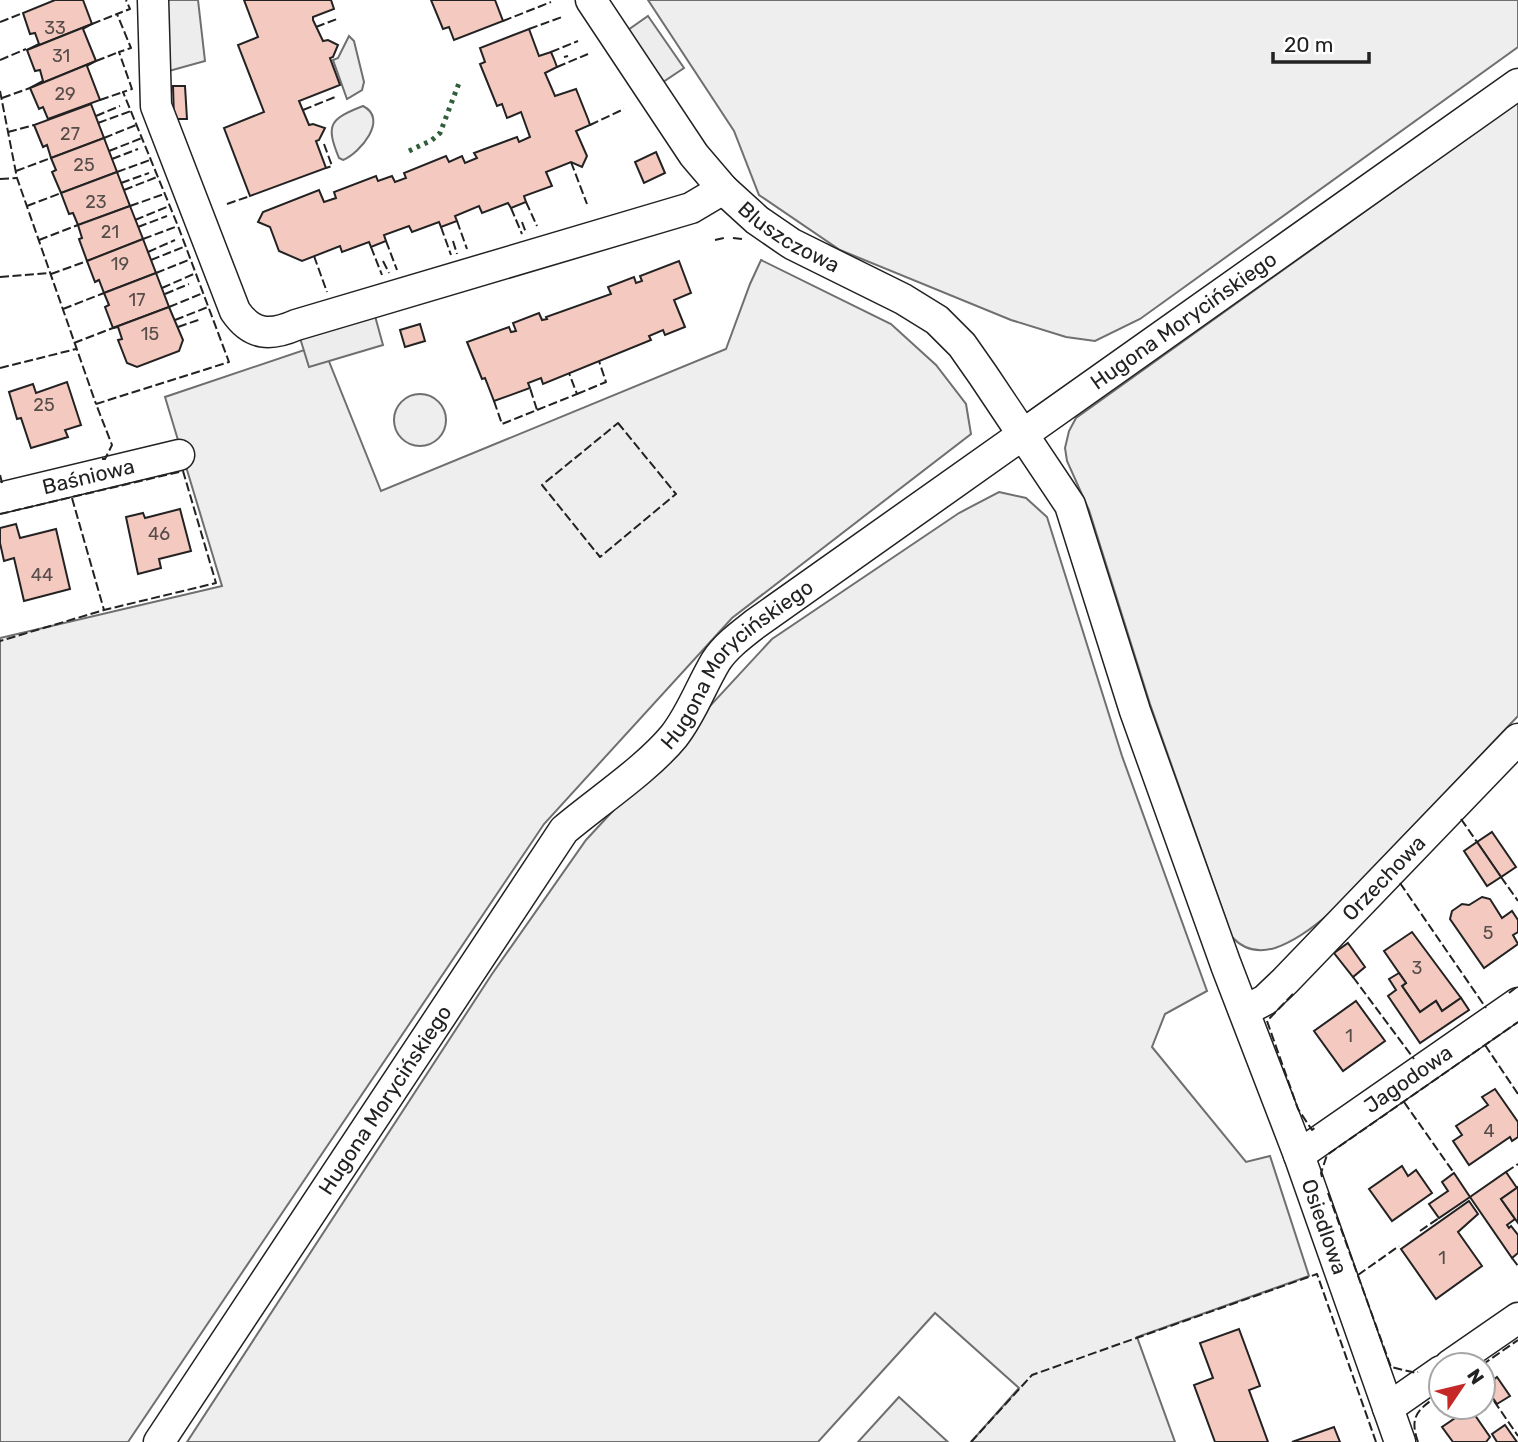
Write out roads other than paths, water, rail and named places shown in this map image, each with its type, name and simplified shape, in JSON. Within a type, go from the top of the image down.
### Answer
[{"type":"street","points":[[153,0],[156,106],[235,311],[245,323],[256,330],[278,333],[296,325],[691,208],[723,190]]},
{"type":"street","name":"Bluszczowa","points":[[591,0],[694,155],[723,190],[757,220],[792,244],[903,299],[937,320],[962,345],[1070,505],[1135,710],[1244,1011]]},
{"type":"street","name":"Hugona Morycińskiego","points":[[159,1442],[564,830],[668,741],[692,710],[718,659],[740,635],[1518,84]]},
{"type":"street","name":"Baśniowa","points":[[0,499],[179,455]]},
{"type":"street","name":"Orzechowa","points":[[1244,1011],[1265,1000],[1286,981],[1518,739]]},
{"type":"street","name":"Jagodowa","points":[[1299,1155],[1518,1003]]},
{"type":"street","name":"Osiedlowa","points":[[1244,1011],[1299,1155],[1400,1442]]},
{"type":"street","points":[[1470,1351],[1518,1318]]},
{"type":"street","points":[[1388,1408],[1427,1381]]}]
